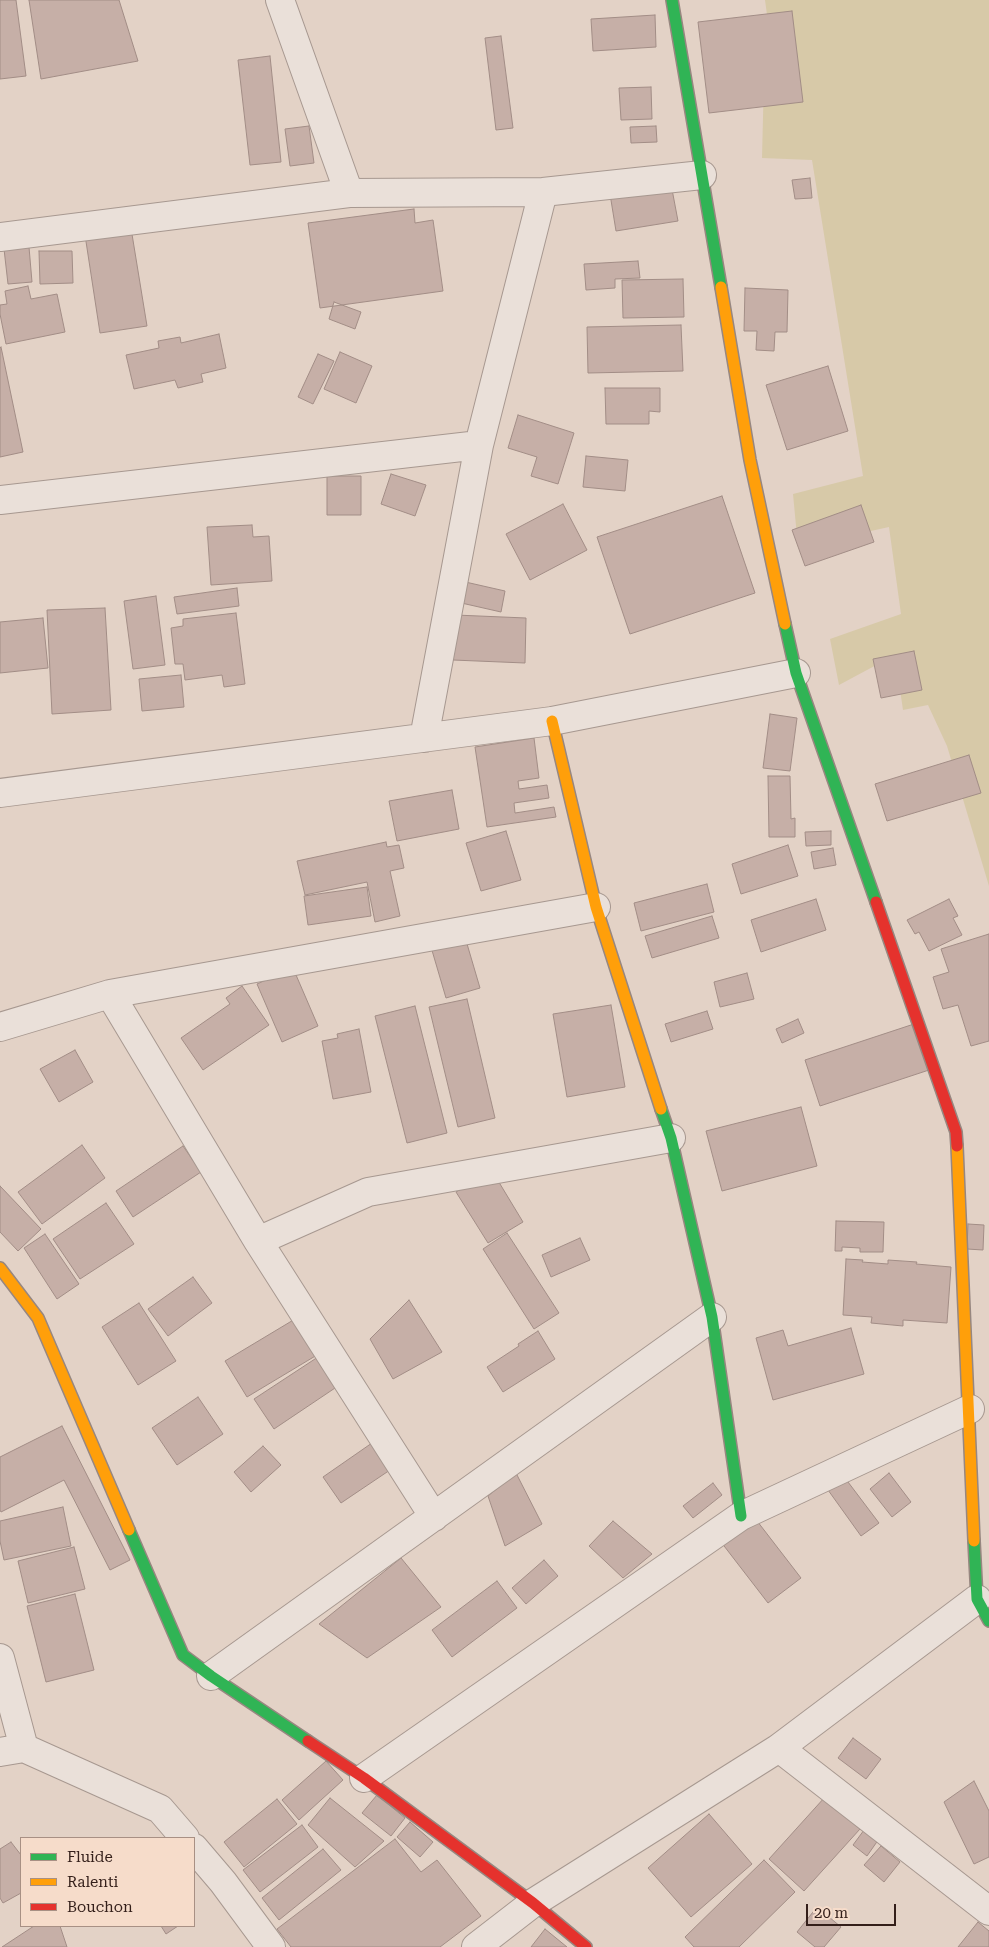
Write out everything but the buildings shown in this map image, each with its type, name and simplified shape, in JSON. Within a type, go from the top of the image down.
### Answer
[{"type":"street","points":[[280,0],[349,194]]},
{"type":"street","points":[[476,1947],[532,1903],[779,1748],[983,1610],[970,1409],[956,1132],[796,673],[750,460],[672,0]]},
{"type":"street","points":[[0,237],[349,194],[543,192],[702,175]]},
{"type":"street","points":[[424,738],[478,445],[543,192]]},
{"type":"street","points":[[0,500],[478,445]]},
{"type":"street","points":[[0,793],[552,721],[796,673]]},
{"type":"street","points":[[552,721],[596,907],[671,1138],[712,1317],[742,1516]]},
{"type":"street","points":[[0,1027],[110,994],[596,907]]},
{"type":"street","points":[[110,994],[258,1241],[434,1517]]},
{"type":"street","points":[[258,1241],[368,1192],[671,1138]]},
{"type":"street","points":[[0,1268],[38,1318],[183,1655],[364,1778],[532,1903],[586,1947]]},
{"type":"street","points":[[212,1676],[712,1317]]},
{"type":"street","points":[[364,1778],[742,1516],[970,1409]]},
{"type":"street","points":[[0,1658],[12,1750],[160,1809],[184,1837]]},
{"type":"street","points":[[779,1748],[989,1911]]},
{"type":"street","points":[[195,1849],[271,1947]]},
{"type":"shaded area","points":[[765,0],[989,0],[989,886],[947,746],[928,705],[903,710],[895,655],[839,685],[830,639],[901,614],[889,527],[798,547],[793,494],[863,476],[812,160],[762,158],[764,77],[771,44]]},
{"type":"traffic: fast","points":[[672,0],[721,287]]},
{"type":"traffic: fast","points":[[785,624],[796,673],[876,902]]},
{"type":"traffic: fast","points":[[661,1109],[671,1138],[712,1317],[741,1516]]},
{"type":"traffic: fast","points":[[129,1530],[183,1655],[308,1741]]},
{"type":"traffic: fast","points":[[974,1541],[977,1599],[989,1621]]},
{"type":"traffic: slow","points":[[721,287],[750,460],[785,624]]},
{"type":"traffic: slow","points":[[552,721],[596,907],[661,1109]]},
{"type":"traffic: slow","points":[[957,1146],[974,1541]]},
{"type":"traffic: slow","points":[[0,1268],[38,1318],[129,1530]]},
{"type":"traffic: jam","points":[[876,902],[956,1132],[957,1146]]},
{"type":"traffic: jam","points":[[308,1741],[364,1778],[533,1903],[586,1947]]}]
